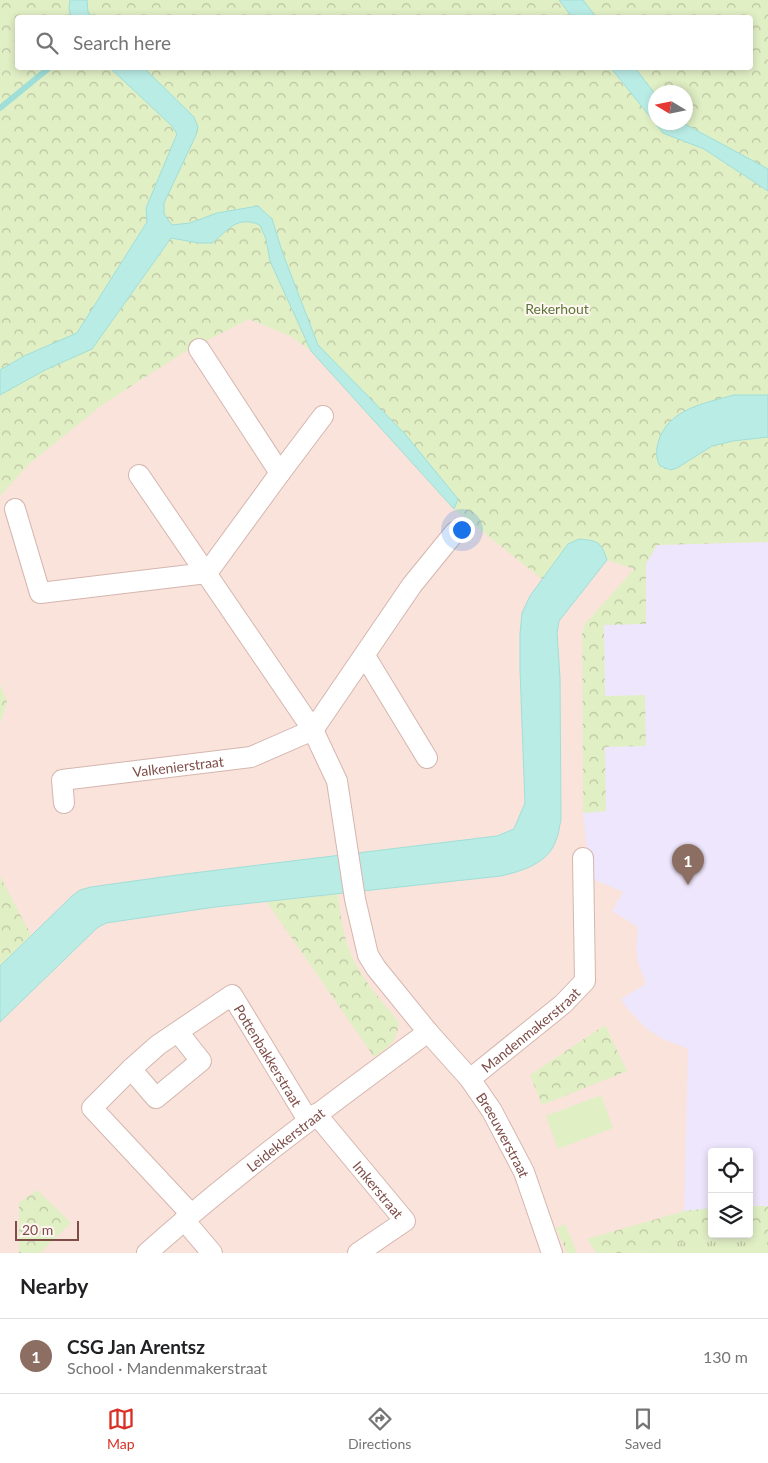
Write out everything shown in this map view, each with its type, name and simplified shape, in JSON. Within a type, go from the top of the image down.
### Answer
[{"type":"street","points":[[199,349],[280,472]]},
{"type":"street","points":[[15,509],[40,593],[208,573],[280,472],[323,416]]},
{"type":"street","points":[[140,474],[313,730],[337,781],[355,899],[368,955],[376,968],[428,1032]]},
{"type":"street","points":[[313,730],[412,586],[455,532]]},
{"type":"street","points":[[365,656],[427,758]]},
{"type":"street","name":"Valkenierstraat","points":[[64,803],[62,780],[250,757],[313,730]]},
{"type":"street","name":"Mandenmakerstraat","points":[[470,1079],[563,1004],[585,981],[583,858]]},
{"type":"street","name":"Pottenbakkerstraat","points":[[188,1217],[92,1108],[158,1045],[232,995],[312,1117]]},
{"type":"street","points":[[131,1069],[156,1098],[201,1061],[178,1032]]},
{"type":"street","name":"Breeuwerstraat","points":[[428,1032],[470,1079],[492,1111],[524,1172],[552,1253]]},
{"type":"street","name":"Leidekkerstraat","points":[[147,1253],[188,1217],[312,1117],[428,1032]]},
{"type":"street","name":"Imkerstraat","points":[[312,1117],[405,1221],[358,1253]]},
{"type":"street","points":[[188,1217],[212,1253]]},
{"type":"shaded area","points":[[0,0],[768,0],[768,1253],[0,1253]]},
{"type":"shaded area","points":[[768,542],[768,1238],[689,1241],[684,1211],[688,1049],[661,1038],[646,1028],[621,999],[646,984],[638,962],[636,947],[638,927],[612,911],[623,892],[590,878],[583,813],[582,633],[585,624],[646,564],[657,545]]},
{"type":"green space","name":"Rekerhout","points":[[0,0],[768,0],[768,542],[657,545],[646,564],[646,624],[604,625],[605,696],[645,695],[646,746],[605,747],[606,811],[583,813],[582,633],[585,624],[634,569],[607,560],[603,547],[568,544],[542,579],[454,509],[311,351],[290,336],[249,319],[186,351],[102,405],[29,464],[0,496]]},
{"type":"green space","points":[[0,684],[7,702],[0,724]]},
{"type":"green space","points":[[0,876],[31,935],[0,966]]},
{"type":"green space","points":[[338,894],[341,919],[353,959],[368,984],[399,1023],[394,1040],[374,1057],[267,902]]},
{"type":"green space","points":[[605,1025],[627,1071],[542,1105],[530,1075]]},
{"type":"green space","points":[[601,1095],[613,1128],[558,1149],[546,1116]]},
{"type":"green space","points":[[37,1190],[71,1223],[40,1253],[19,1253],[19,1203]]},
{"type":"green space","points":[[753,1206],[768,1206],[768,1238],[696,1240],[633,1253],[597,1253],[587,1239],[684,1211],[708,1208],[708,1238],[753,1238]]},
{"type":"green space","points":[[565,1224],[577,1253],[567,1253],[556,1228]]},
{"type":"green space","points":[[768,1238],[768,1253],[633,1253],[696,1240]]},
{"type":"water","points":[[70,0],[87,0],[88,12],[91,15],[71,15]]},
{"type":"water","points":[[559,0],[583,0],[594,15],[570,15]]},
{"type":"water","points":[[112,70],[146,70],[194,117],[198,127],[164,203],[164,214],[172,225],[190,223],[217,213],[258,206],[272,219],[283,254],[318,345],[405,434],[458,499],[454,509],[311,351],[270,261],[266,239],[260,225],[252,222],[233,225],[212,243],[199,243],[171,238],[92,349],[45,370],[0,395],[0,370],[24,356],[77,333],[147,222],[146,208],[177,134],[172,126]]},
{"type":"water","points":[[613,70],[637,70],[648,85],[648,114]]},
{"type":"water","points":[[693,128],[768,169],[768,191],[704,149],[663,133],[661,130],[693,130]]},
{"type":"water","points":[[734,395],[768,395],[768,437],[733,441],[712,446],[671,470],[660,466],[657,456],[658,444],[665,427],[673,419],[681,413],[701,404]]},
{"type":"water","points":[[579,539],[598,543],[603,549],[607,560],[559,621],[557,633],[560,678],[561,820],[558,835],[547,855],[534,865],[501,876],[215,907],[106,923],[97,928],[0,1022],[0,966],[80,890],[177,875],[497,836],[514,829],[525,803],[520,670],[522,613],[530,596],[568,544]]},
{"type":"waterway","points":[[0,108],[47,70]]},
{"type":"place","name":"CSG Jan Arentsz","points":[[688,885]]}]
